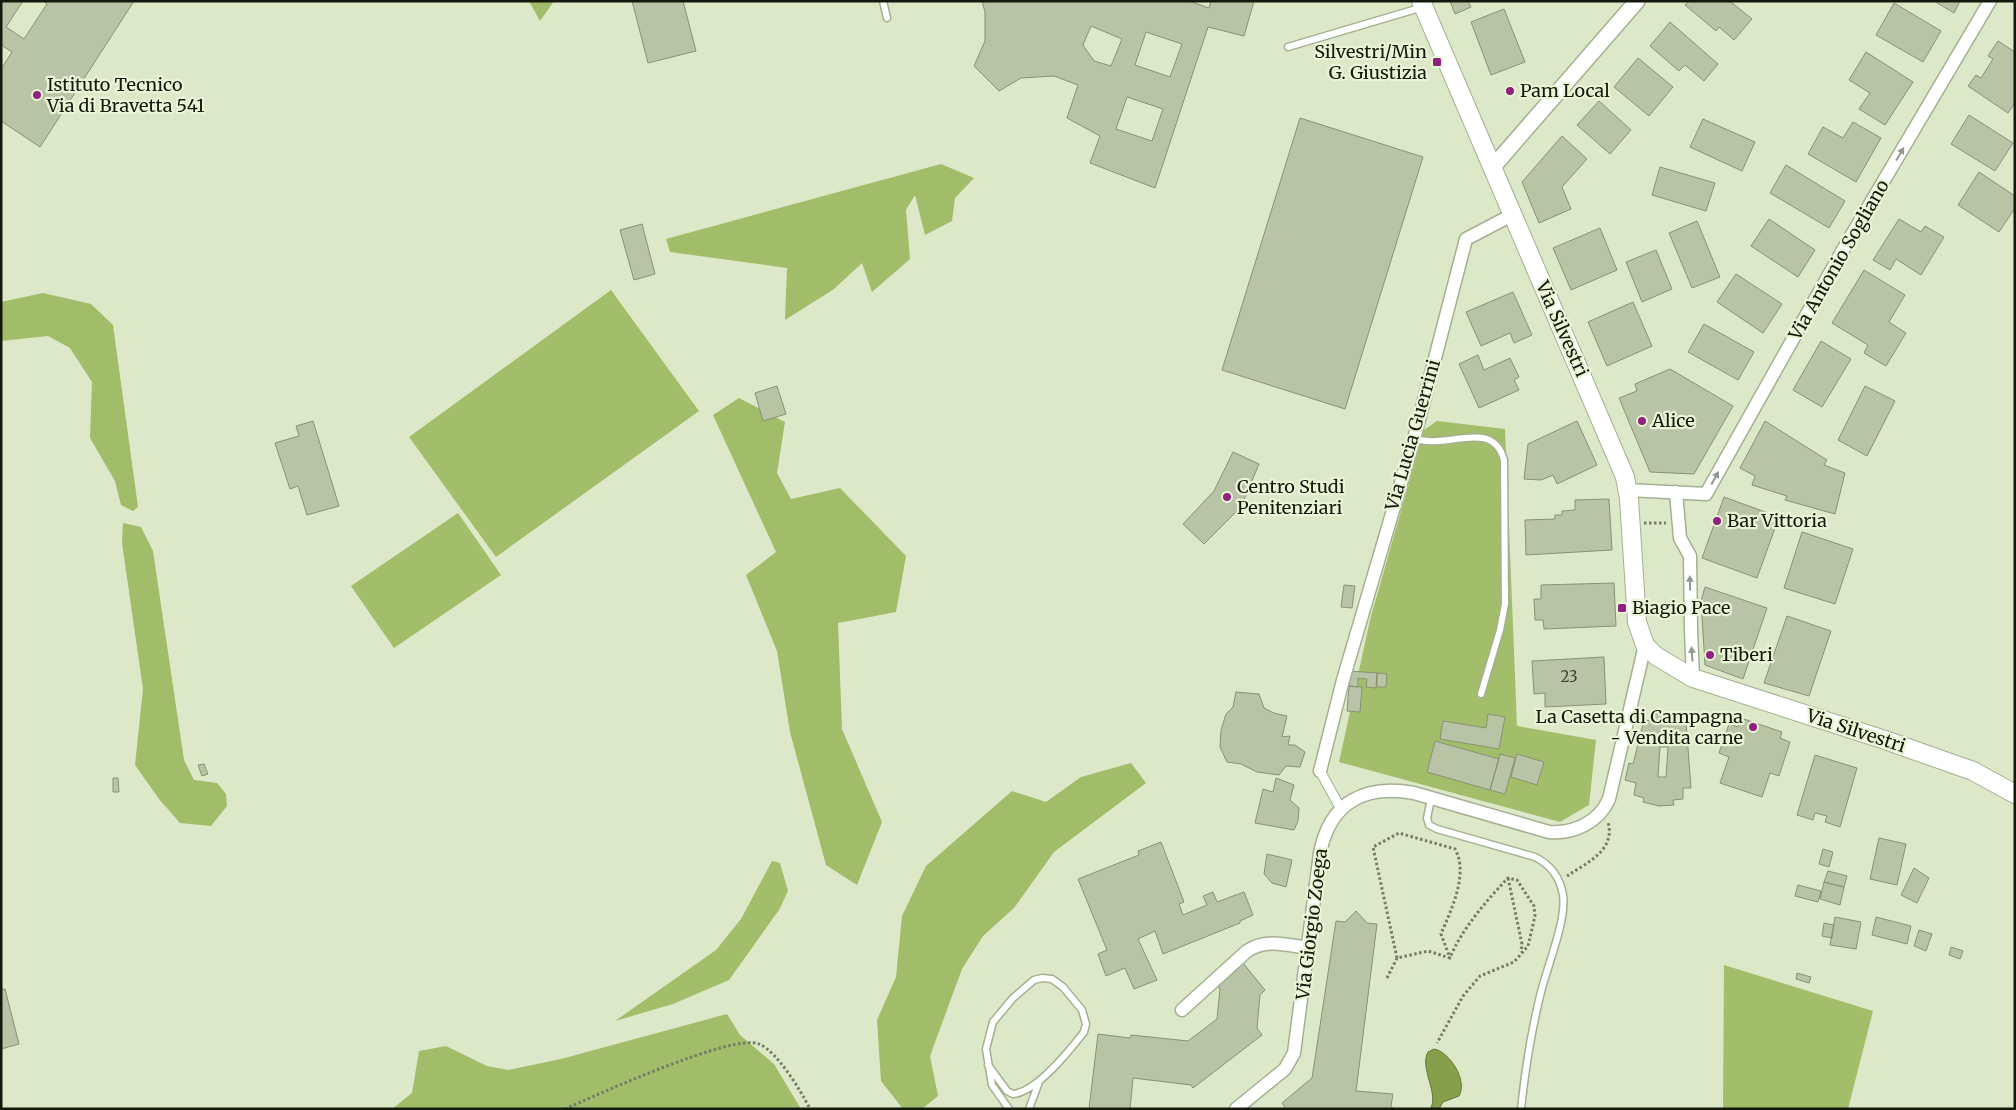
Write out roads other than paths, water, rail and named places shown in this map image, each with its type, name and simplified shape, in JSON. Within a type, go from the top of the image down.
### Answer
[{"type":"main road","name":"Via Silvestri","points":[[1423,4],[1625,477],[1628,490],[1636,613],[1640,634],[1645,645],[1661,660],[1694,678],[1885,740],[1973,771],[2015,794]]},
{"type":"street","points":[[1492,168],[1638,1]]},
{"type":"street","name":"Via Antonio Sogliano","points":[[1676,492],[1706,494],[1844,248],[1990,1]]},
{"type":"street","name":"Via Lucia Guerrini","points":[[1320,771],[1343,680],[1414,439],[1466,239],[1512,214]]},
{"type":"street","points":[[1628,490],[1676,492],[1680,538],[1690,556],[1690,630],[1694,678]]},
{"type":"street","name":"Via Giorgio Zoega","points":[[1236,1109],[1284,1069],[1294,1053],[1321,846],[1330,822],[1341,809],[1360,796],[1387,790],[1414,793],[1549,832],[1565,833],[1575,830],[1598,816],[1606,807],[1645,645]]},
{"type":"street","points":[[1320,771],[1341,809]]},
{"type":"street","points":[[1182,1010],[1247,951],[1260,943],[1267,942],[1308,948]]},
{"type":"lane","points":[[883,1],[886,18]]},
{"type":"lane","points":[[1288,47],[1423,4]]},
{"type":"lane","points":[[1414,439],[1435,442],[1482,437],[1497,444],[1504,460],[1505,604],[1500,630],[1481,694]]},
{"type":"lane","points":[[1431,799],[1427,818],[1429,825],[1536,857],[1547,863],[1554,871],[1561,890],[1563,913],[1532,1028],[1521,1109]]},
{"type":"lane","points":[[988,1065],[1007,1091],[1013,1094],[1022,1092],[1040,1081],[1081,1036],[1086,1024],[1082,1010],[1063,987],[1052,979],[1042,978],[1031,981],[996,1017],[991,1026],[987,1044],[988,1065],[993,1087],[1009,1109]]},
{"type":"lane","points":[[1029,1109],[1040,1081]]},
{"type":"place","name":"Silvestri/Min G. Giustizia","points":[[1437,62]]},
{"type":"place","name":"Pam Local","points":[[1510,91]]},
{"type":"place","name":"Istituto Tecnico Via di Bravetta 541","points":[[37,95]]},
{"type":"place","name":"Alice","points":[[1642,421]]},
{"type":"place","name":"Centro Studi Penitenziari","points":[[1227,497]]},
{"type":"place","name":"Bar Vittoria","points":[[1717,521]]},
{"type":"place","name":"Biagio Pace","points":[[1622,608]]},
{"type":"place","name":"Tiberi","points":[[1710,655]]},
{"type":"place","name":"La Casetta di Campagna - Vendita carne","points":[[1753,727]]}]
